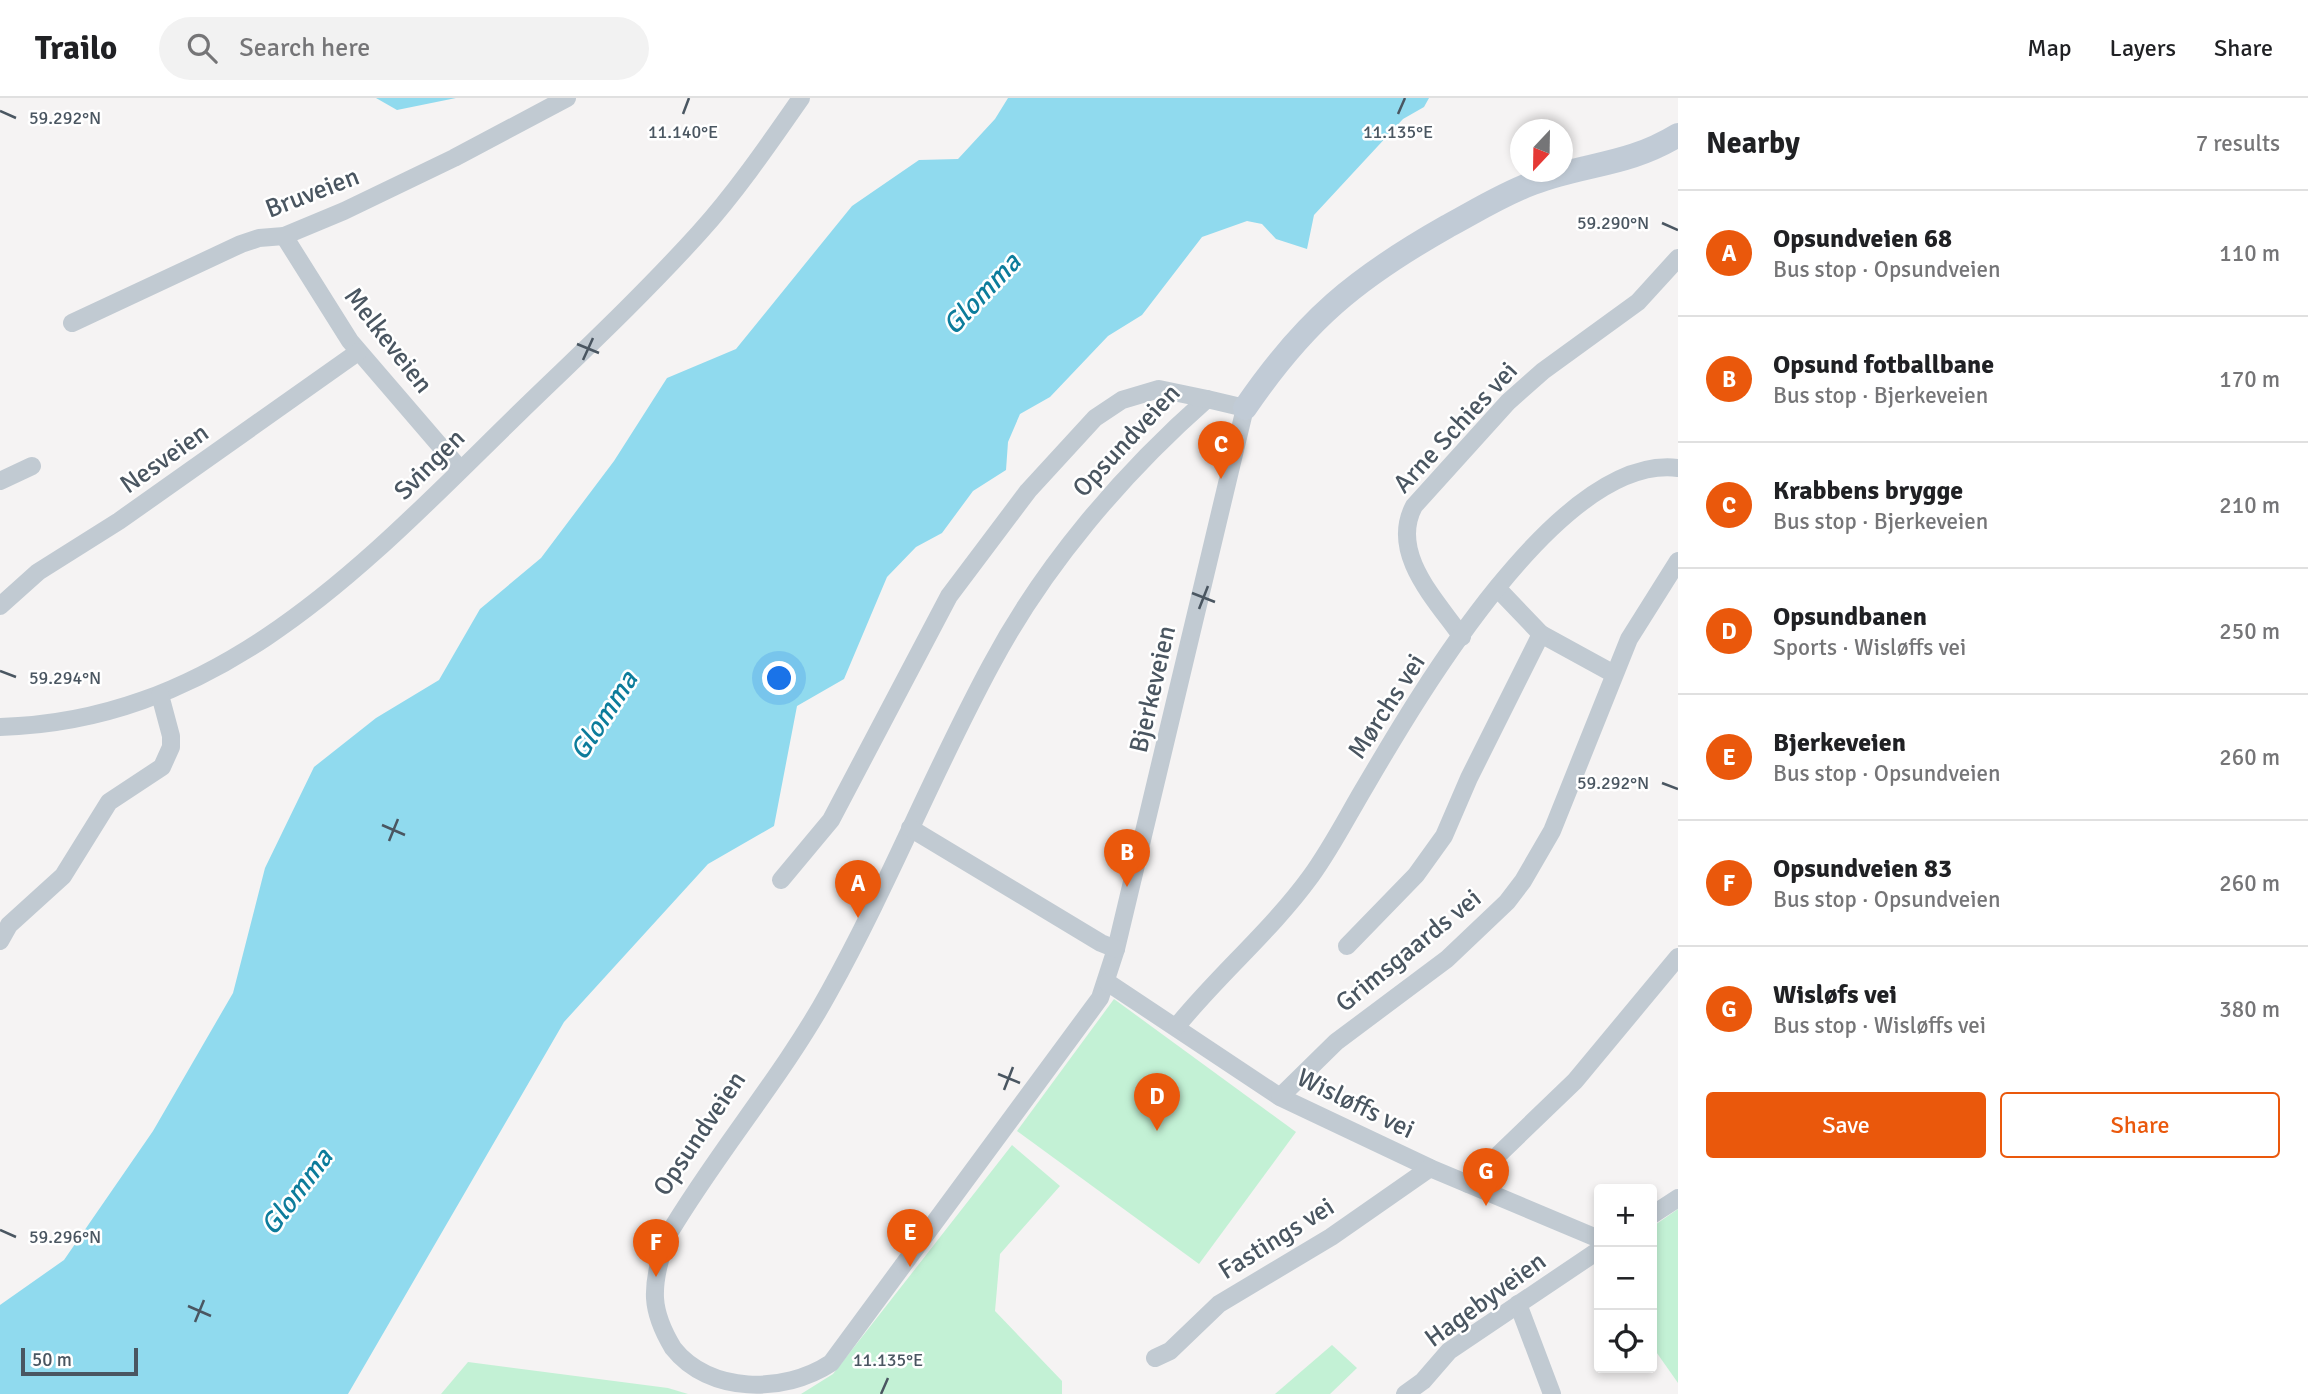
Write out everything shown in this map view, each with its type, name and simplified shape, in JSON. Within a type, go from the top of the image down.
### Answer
[{"type":"street","name":"Bruveien","points":[[72,323],[241,244],[259,238],[284,236],[402,184],[567,98]]},
{"type":"street","name":"Svingen","points":[[0,727],[60,722],[160,695],[217,667],[326,596],[408,523],[638,297],[699,232],[801,98]]},
{"type":"street","points":[[1245,408],[1290,346],[1348,289],[1385,262],[1499,197],[1530,183],[1557,174],[1622,162],[1678,135]]},
{"type":"street","name":"Melkeveien","points":[[284,236],[358,352],[460,469]]},
{"type":"street","name":"Arne Schies vei","points":[[1462,637],[1418,574],[1407,547],[1405,527],[1414,506],[1508,402],[1543,371],[1638,302],[1678,258]]},
{"type":"street","name":"Nesveien","points":[[0,606],[38,572],[119,521],[358,352]]},
{"type":"street","points":[[780,880],[831,820],[949,596],[1028,491],[1094,418],[1122,400],[1159,389],[1207,399]]},
{"type":"street","name":"Opsundveien","points":[[1107,982],[1069,1044],[831,1363],[801,1385],[764,1394],[720,1389],[694,1373],[678,1357],[668,1340],[657,1310],[658,1270],[668,1235],[829,993],[992,664],[1052,568],[1116,492],[1207,399],[1245,408]]},
{"type":"street","name":"Bjerkeveien","points":[[1107,982],[1245,408]]},
{"type":"street","points":[[0,481],[32,466]]},
{"type":"street","name":"Mørchs vei","points":[[1177,1026],[1198,1000],[1271,925],[1313,874],[1401,727],[1462,637],[1537,541],[1592,493],[1625,475],[1658,467],[1678,468]]},
{"type":"street","name":"Grimsgaards vei","points":[[1279,1097],[1336,1042],[1447,959],[1507,902],[1528,873],[1552,831],[1614,674],[1636,628],[1678,561]]},
{"type":"street","points":[[1498,589],[1541,634],[1614,674]]},
{"type":"street","name":"Grimsgaards vei","points":[[1347,946],[1416,875],[1444,836],[1468,778],[1541,634]]},
{"type":"street","points":[[0,941],[15,920],[63,876],[109,802],[162,767],[171,747],[171,736],[160,695]]},
{"type":"street","points":[[910,828],[1101,943],[1116,949]]},
{"type":"street","points":[[1468,1184],[1575,1081],[1678,957]]},
{"type":"street","name":"Wisløffs vei","points":[[1107,982],[1177,1026],[1279,1097],[1430,1168],[1594,1237]]},
{"type":"street","name":"Fastings vei","points":[[1156,1358],[1170,1351],[1219,1304],[1331,1237],[1430,1168]]},
{"type":"street","points":[[1657,1212],[1678,1198]]},
{"type":"street","name":"Hagebyveien","points":[[1405,1394],[1423,1381],[1449,1351],[1594,1253]]},
{"type":"street","points":[[1518,1304],[1552,1394]]},
{"type":"green space","points":[[1114,999],[1296,1132],[1199,1264],[1017,1131]]},
{"type":"green space","points":[[1012,1145],[1060,1186],[1000,1254],[995,1311],[1062,1381],[1062,1394],[801,1394],[833,1374]]},
{"type":"green space","points":[[1678,1209],[1678,1383],[1657,1353],[1657,1224]]},
{"type":"green space","points":[[1332,1345],[1357,1368],[1330,1394],[1275,1394]]},
{"type":"green space","points":[[468,1362],[668,1388],[688,1394],[441,1394]]},
{"type":"water","points":[[376,98],[456,98],[397,110]]},
{"type":"water","name":"Glomma","points":[[1008,98],[1429,98],[1424,107],[1403,119],[1314,215],[1307,249],[1276,239],[1262,224],[1247,221],[1202,237],[1142,315],[1108,336],[1050,397],[1020,414],[1008,442],[1006,470],[973,491],[942,533],[916,547],[887,577],[844,679],[797,706],[774,826],[708,864],[564,1022],[348,1394],[0,1394],[0,1305],[64,1260],[153,1131],[233,993],[265,868],[314,767],[376,718],[439,680],[480,609],[541,558],[614,461],[667,378],[736,349],[852,206],[919,160],[958,159],[995,119]]},
{"type":"place","name":"Krabbens brygge","points":[[1221,479]]},
{"type":"place","name":"Opsund fotballbane","points":[[1127,887]]},
{"type":"place","name":"Opsundveien 68","points":[[858,918]]},
{"type":"place","name":"Opsundbanen","points":[[1157,1131]]},
{"type":"place","name":"Wisløfs vei","points":[[1486,1206]]},
{"type":"place","name":"Bjerkeveien","points":[[910,1267]]},
{"type":"place","name":"Opsundveien 83","points":[[656,1277]]}]
